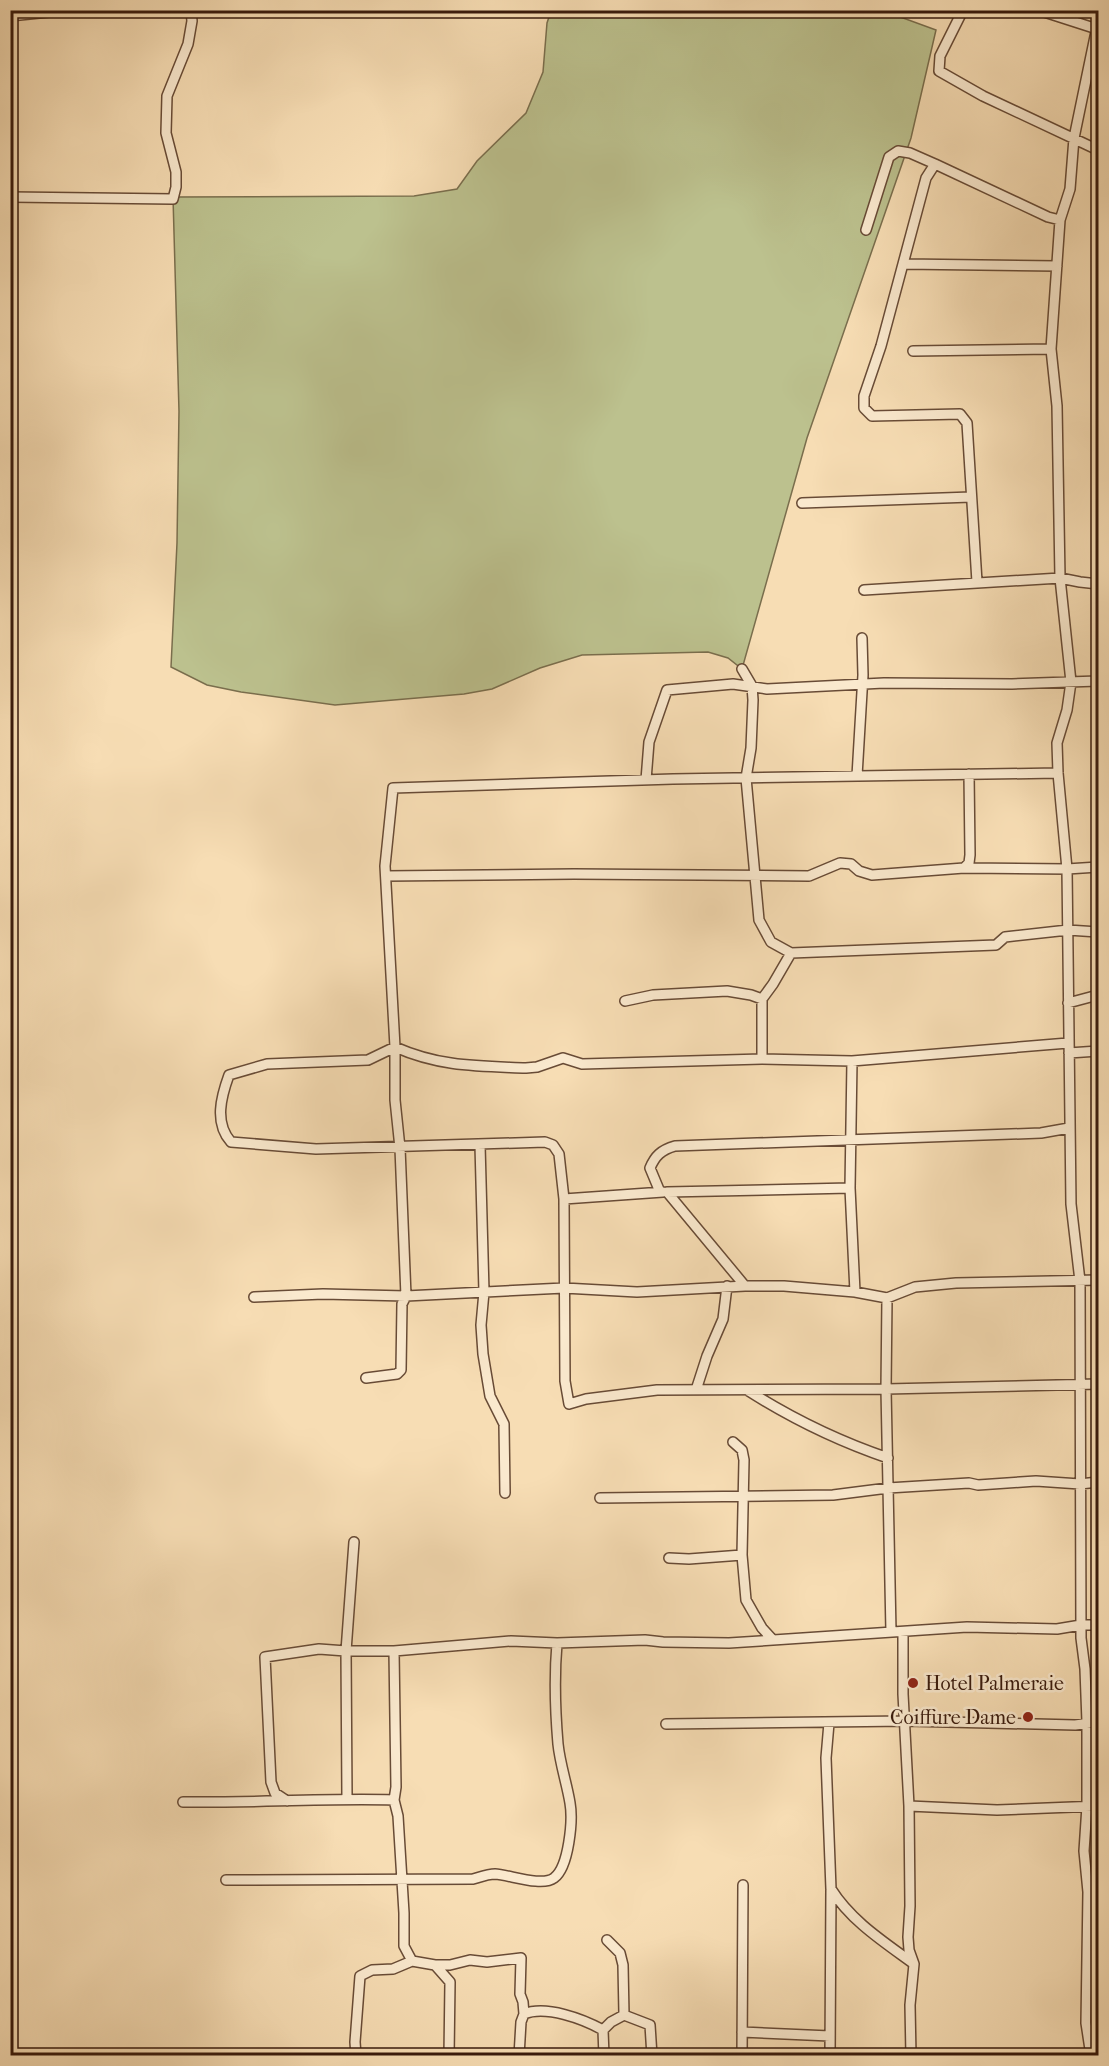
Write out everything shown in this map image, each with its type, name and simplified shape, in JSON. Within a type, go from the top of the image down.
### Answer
[{"type":"street","points":[[10,16],[69,10]]},
{"type":"street","points":[[10,197],[173,199],[176,172],[166,133],[167,96],[188,44],[192,21],[191,10]]},
{"type":"street","points":[[963,10],[940,56],[939,70],[984,96],[1098,150]]},
{"type":"street","points":[[1038,10],[1098,26],[1097,41],[1074,138],[1070,189],[1060,220],[1051,349],[1057,406],[1060,578],[1071,682],[1067,710],[1057,743],[1067,869],[1071,1204],[1080,1281],[1081,1625],[1087,1722],[1087,1806],[1084,1851],[1088,1892],[1086,2023],[1091,2055]]},
{"type":"street","points":[[866,230],[889,157],[898,151],[910,153],[1048,217],[1060,220]]},
{"type":"street","points":[[935,164],[926,178],[882,346],[864,396],[864,408],[872,416],[960,414],[967,423],[977,582]]},
{"type":"street","points":[[904,264],[1057,266]]},
{"type":"street","points":[[913,351],[1051,349]]},
{"type":"street","points":[[802,503],[971,497]]},
{"type":"street","points":[[864,591],[1060,578],[1098,584]]},
{"type":"street","points":[[857,776],[862,684],[861,638]]},
{"type":"street","points":[[742,669],[752,686],[753,718],[747,778],[759,920],[771,942],[792,953],[996,945],[1005,937],[1068,930],[1098,932]]},
{"type":"street","points":[[646,780],[649,742],[668,690],[733,684],[767,689],[862,684],[1012,684],[1098,681]]},
{"type":"street","points":[[366,1378],[398,1374],[401,1370],[402,1304],[406,1296],[385,866],[393,788],[646,780],[1058,773]]},
{"type":"street","points":[[964,868],[969,863],[970,855],[969,774]]},
{"type":"street","points":[[386,876],[574,874],[809,876],[840,863],[850,864],[872,875],[964,868],[1098,867]]},
{"type":"street","points":[[762,1059],[762,999],[792,953]]},
{"type":"street","points":[[625,1001],[653,995],[727,991],[762,999]]},
{"type":"street","points":[[1068,1003],[1098,995]]},
{"type":"street","points":[[1098,1051],[1069,1048],[852,1061],[762,1059],[582,1064],[563,1058],[537,1067],[506,1067],[441,1063],[395,1047],[368,1060],[267,1064],[229,1075],[221,1098],[221,1124],[225,1135],[231,1142],[316,1149],[545,1142],[554,1145],[559,1154],[564,1199],[565,1382],[569,1404],[586,1399],[657,1390],[886,1389],[1098,1384]]},
{"type":"street","points":[[852,1061],[850,1188],[855,1292]]},
{"type":"street","points":[[745,1286],[663,1192],[650,1168],[654,1158],[664,1150],[675,1146],[1041,1133],[1069,1128]]},
{"type":"street","points":[[480,1145],[484,1292],[481,1325],[483,1354],[490,1396],[504,1424],[505,1493]]},
{"type":"street","points":[[564,1199],[663,1192],[850,1188]]},
{"type":"street","points":[[254,1297],[323,1294],[406,1296],[564,1288],[637,1292],[745,1286],[855,1292],[887,1298],[915,1287],[956,1283],[1098,1280]]},
{"type":"street","points":[[696,1390],[707,1356],[723,1319],[727,1286]]},
{"type":"street","points":[[887,1298],[886,1389],[891,1632]]},
{"type":"street","points":[[747,1390],[778,1410],[842,1441],[888,1458]]},
{"type":"street","points":[[733,1442],[742,1450],[744,1461],[742,1555],[747,1600],[762,1628],[773,1640]]},
{"type":"street","points":[[600,1498],[833,1495],[888,1488],[1036,1481],[1080,1484],[1098,1482]]},
{"type":"street","points":[[347,1798],[346,1652],[354,1542]]},
{"type":"street","points":[[669,1558],[689,1559],[742,1555]]},
{"type":"street","points":[[287,1800],[275,1793],[271,1782],[265,1657],[319,1649],[346,1652],[394,1651],[511,1641],[557,1643],[645,1640],[729,1643],[982,1626],[1058,1629],[1098,1625]]},
{"type":"street","points":[[903,1632],[903,1694],[909,1806],[908,1936],[909,1950],[914,1964],[910,2005],[911,2055]]},
{"type":"street","points":[[226,1880],[473,1879],[492,1874],[512,1876],[528,1881],[545,1881],[554,1878],[567,1857],[571,1806],[558,1747],[554,1684],[557,1643]]},
{"type":"street","points":[[394,1651],[396,1787],[394,1800],[398,1816],[404,1946],[412,1961]]},
{"type":"street","points":[[666,1724],[906,1721],[1075,1725],[1098,1722]]},
{"type":"street","points":[[829,1723],[826,1758],[831,1888],[830,2055]]},
{"type":"street","points":[[183,1802],[229,1803],[347,1798],[394,1800]]},
{"type":"street","points":[[909,1806],[997,1810],[1098,1806]]},
{"type":"street","points":[[742,2055],[743,1885]]},
{"type":"street","points":[[831,1888],[840,1904],[852,1917],[914,1964]]},
{"type":"street","points":[[1088,1892],[1098,1892]]},
{"type":"street","points":[[608,1940],[620,1953],[623,1965],[624,2015]]},
{"type":"street","points":[[356,2055],[360,1976],[372,1970],[393,1969],[412,1961],[450,1965],[470,1960],[487,1962],[521,1958],[520,1994],[524,2014],[521,2022],[519,2055]]},
{"type":"street","points":[[435,1965],[450,1982],[449,2055]]},
{"type":"street","points":[[1087,1993],[1098,1993]]},
{"type":"street","points":[[524,2014],[529,2012],[561,2014],[578,2018],[603,2030]]},
{"type":"street","points":[[603,2030],[624,2015]]},
{"type":"street","points":[[624,2015],[650,2025],[652,2055]]},
{"type":"street","points":[[603,2030],[604,2055]]},
{"type":"street","points":[[742,2032],[830,2036]]},
{"type":"green space","points":[[551,11],[884,11],[936,30],[911,138],[807,438],[742,669],[728,658],[708,652],[582,655],[540,668],[492,689],[464,694],[335,705],[207,685],[171,667],[177,543],[179,411],[173,197],[414,196],[457,189],[477,161],[526,113],[543,72],[547,23]]},
{"type":"place","name":"Hotel Palmeraie","points":[[913,1683]]},
{"type":"place","name":"Coiffure Dame","points":[[1028,1717]]}]
